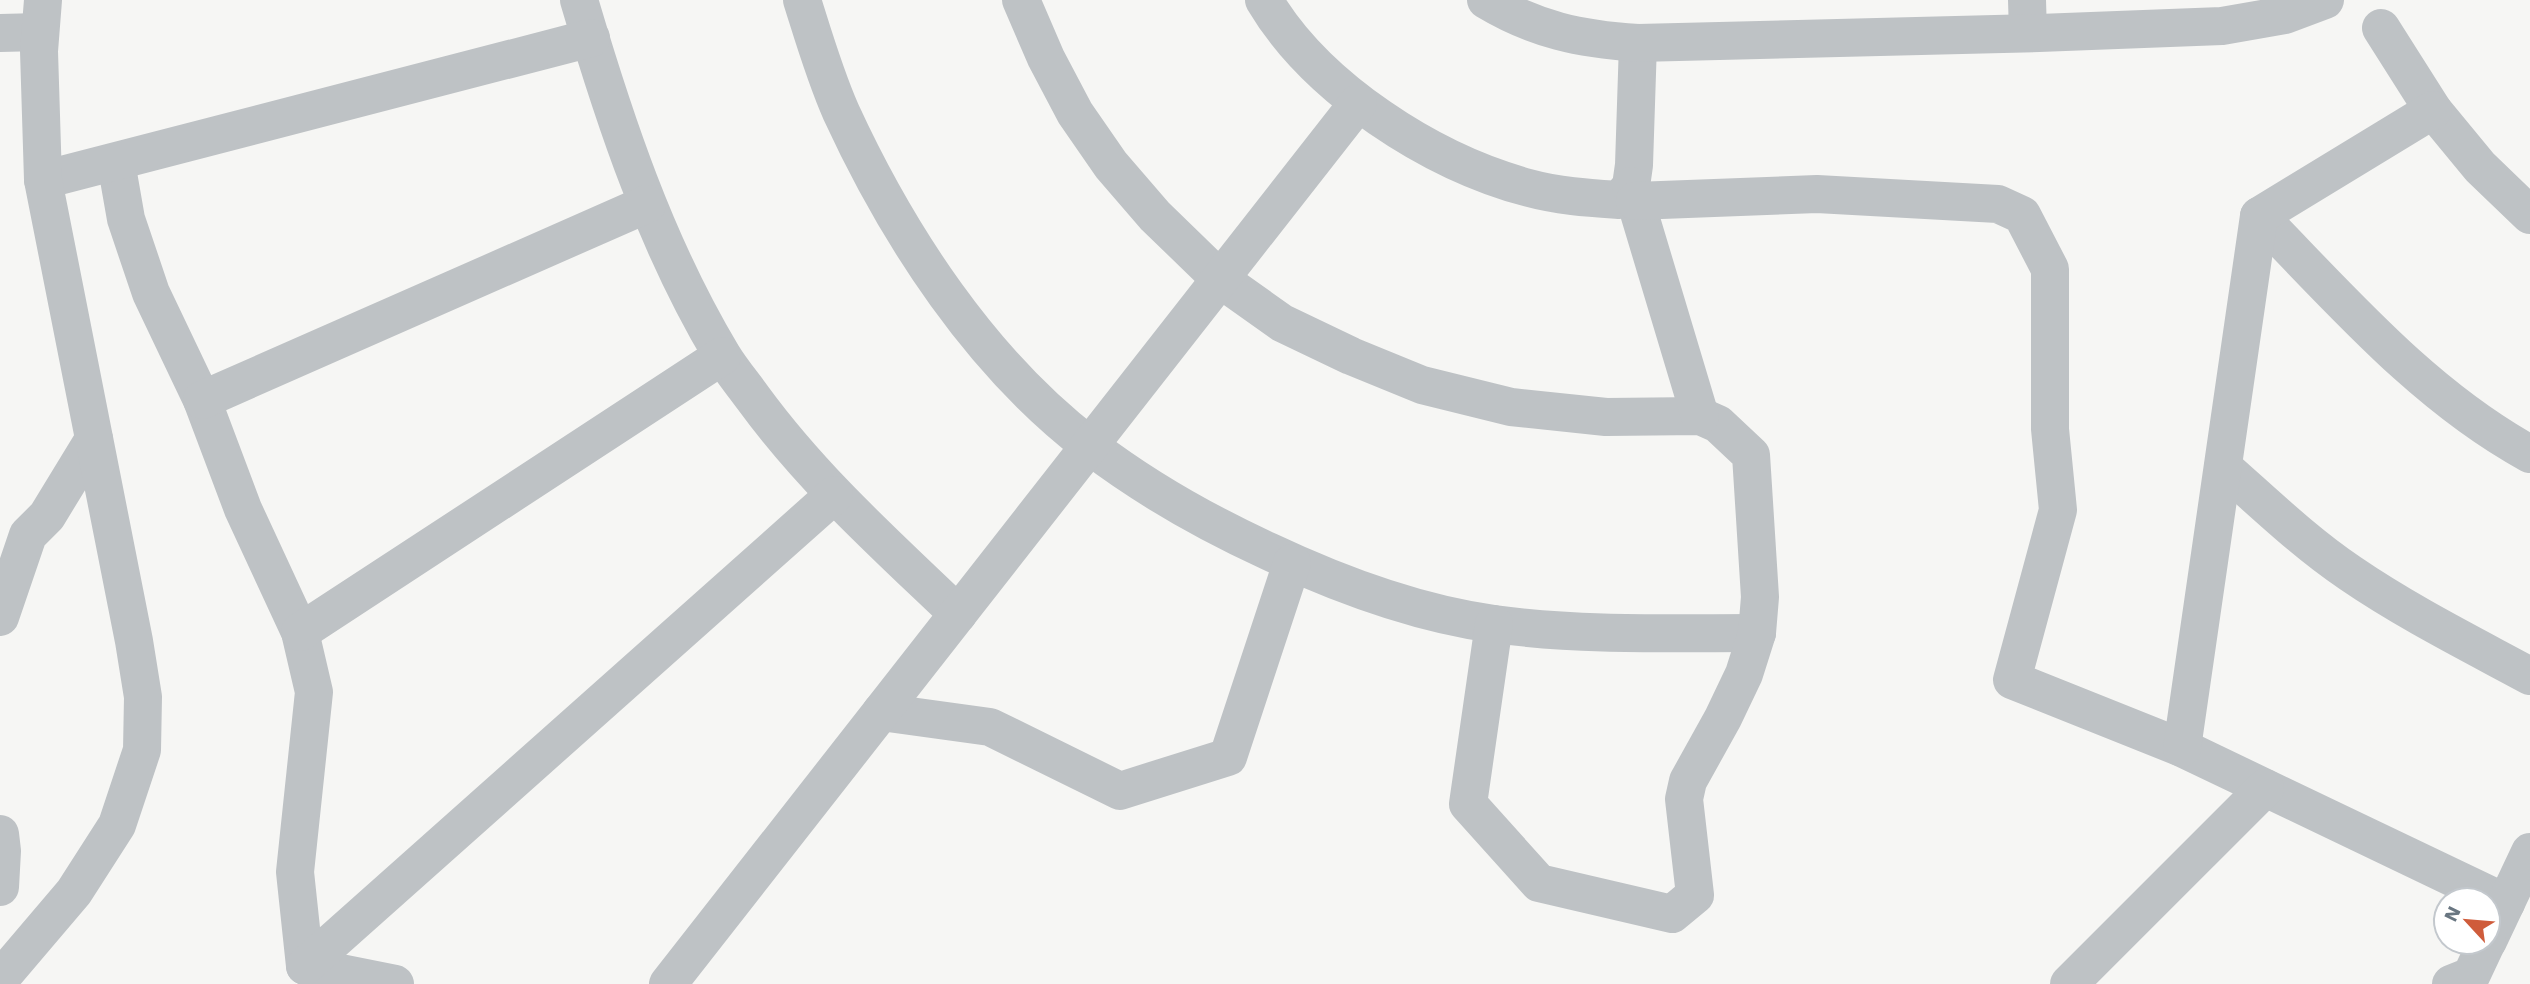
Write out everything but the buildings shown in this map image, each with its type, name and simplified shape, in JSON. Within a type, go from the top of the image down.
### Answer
[{"type":"street","points":[[579,0],[616,120],[647,204],[681,278],[722,356],[773,424],[834,495],[958,614]]},
{"type":"street","points":[[802,0],[821,61],[842,113],[918,254],[1008,371],[1047,410],[1090,446],[1156,492],[1214,526],[1292,563],[1376,596],[1494,624],[1597,632],[1757,633]]},
{"type":"street","points":[[1021,0],[1046,58],[1075,113],[1111,165],[1155,216],[1220,279],[1282,323],[1351,356],[1422,385],[1511,407],[1606,417],[1700,416],[1718,424],[1751,455],[1760,597],[1757,633],[1744,674],[1688,781],[1684,799],[1695,895],[1672,914],[1539,883],[1468,804],[1494,624]]},
{"type":"street","points":[[1264,0],[1270,12],[1309,57],[1358,103],[1391,127],[1469,168],[1530,189],[1619,200],[1633,194],[1817,194],[1998,204],[2022,215],[2050,269],[2050,429],[2058,510],[2012,680],[2182,748],[2506,903]]},
{"type":"street","points":[[1486,0],[1513,16],[1551,30],[1590,39],[1638,43],[2027,17],[2222,26],[2285,15],[2325,0]]},
{"type":"street","points":[[0,33],[42,16],[39,51],[43,180],[143,697],[142,750],[117,825],[74,892],[4,960]]},
{"type":"street","points":[[2381,28],[2433,110],[2480,167],[2530,215]]},
{"type":"street","points":[[43,180],[591,38]]},
{"type":"street","points":[[1638,43],[1633,194],[1700,416]]},
{"type":"street","points":[[668,984],[1358,103]]},
{"type":"street","points":[[2259,216],[2433,110]]},
{"type":"street","points":[[116,162],[126,219],[151,293],[202,400],[243,509],[300,632],[313,692],[295,872],[305,966]]},
{"type":"street","points":[[202,400],[647,204]]},
{"type":"street","points":[[2259,216],[2382,342],[2462,411],[2530,454]]},
{"type":"street","points":[[2182,748],[2259,216]]},
{"type":"street","points":[[300,632],[722,356]]},
{"type":"street","points":[[0,617],[28,534],[47,516],[94,439]]},
{"type":"street","points":[[2223,467],[2348,572],[2415,615],[2530,676]]},
{"type":"street","points":[[305,966],[834,495]]},
{"type":"street","points":[[881,712],[990,727],[1120,791],[1228,757],[1292,563]]},
{"type":"street","points":[[2069,984],[2265,788]]},
{"type":"street","points":[[0,834],[0,887]]},
{"type":"street","points":[[2502,912],[2530,852]]},
{"type":"street","points":[[2451,984],[2471,976],[2481,956]]},
{"type":"street","points":[[305,966],[395,984]]}]
